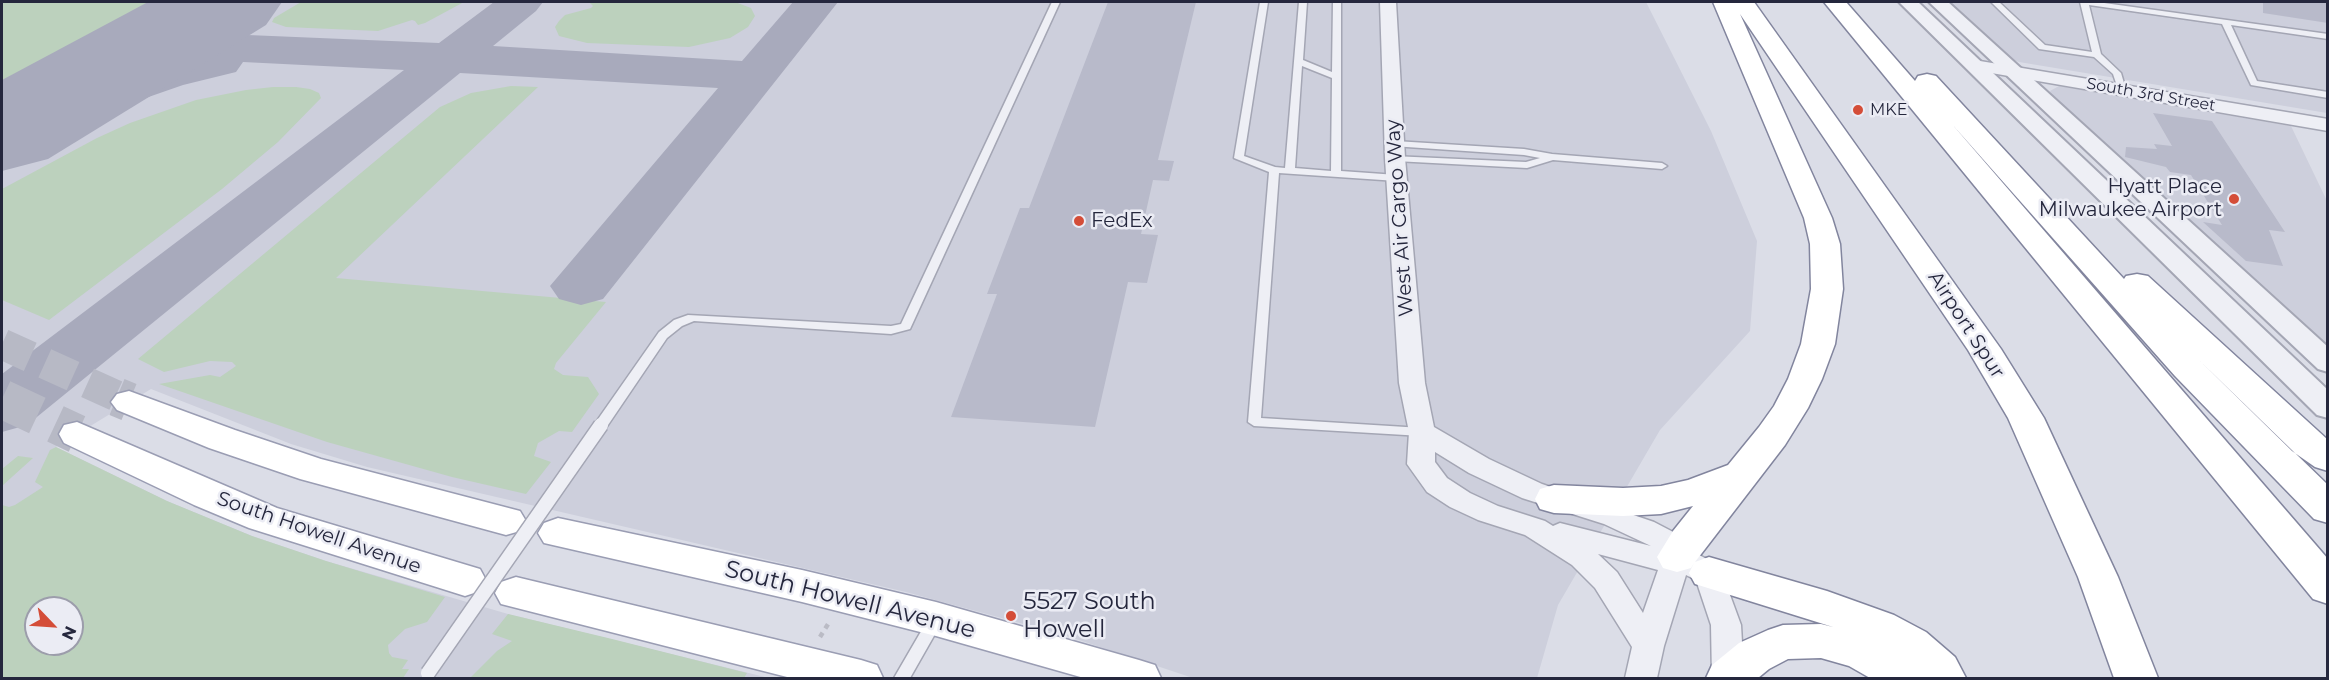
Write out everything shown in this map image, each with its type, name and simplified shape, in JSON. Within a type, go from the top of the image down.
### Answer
[{"type":"main road","points":[[1724,2],[1813,204],[1825,244],[1827,274],[1823,324],[1805,379],[1782,421],[1739,474],[1693,565],[1827,607],[1879,627],[1911,644],[1939,670],[1944,678]]},
{"type":"main road","name":"Airport Spur","points":[[1743,2],[1977,339],[2026,418],[2098,577],[2136,678]]},
{"type":"main road","points":[[1835,2],[2328,588]]},
{"type":"main road","points":[[1851,2],[1870,18],[1994,153],[2187,368],[2328,509]]},
{"type":"main road","points":[[1994,153],[2042,192],[2305,441],[2328,458]]},
{"type":"main road","points":[[129,402],[222,439],[313,470],[506,521]]},
{"type":"main road","name":"South Howell Avenue","points":[[77,434],[207,495],[263,518],[465,580]]},
{"type":"main road","points":[[1544,513],[1623,502],[1661,500],[1696,492],[1739,474]]},
{"type":"main road","name":"South Howell Avenue","points":[[558,533],[802,586],[936,619],[1139,678]]},
{"type":"main road","points":[[516,593],[861,678]]},
{"type":"main road","points":[[1728,678],[1754,656],[1783,642],[1821,641],[1862,652],[1906,678]]},
{"type":"street","name":"West Air Cargo Way","points":[[1388,2],[1395,154],[1412,383],[1422,432],[1421,464],[1437,485],[1460,500],[1488,513],[1544,513]]},
{"type":"street","points":[[1930,8],[1974,66],[2328,408]]},
{"type":"street","points":[[1930,8],[2014,72],[2328,363]]},
{"type":"street","name":"South 3rd Street","points":[[1974,66],[2328,125]]},
{"type":"street","name":"West Air Cargo Way","points":[[1422,432],[1479,466],[1544,513],[1582,557],[1606,580],[1648,646]]},
{"type":"street","points":[[1544,513],[1658,559],[1693,565]]},
{"type":"street","points":[[1641,678],[1648,646],[1693,565]]},
{"type":"street","points":[[1693,565],[1726,625],[1728,678]]},
{"type":"lane","points":[[426,676],[663,335],[678,322],[692,317],[891,330],[906,326],[1056,2]]},
{"type":"lane","points":[[1264,2],[1239,158],[1274,170],[1336,174],[1395,154],[1512,145],[1552,157],[1662,166]]},
{"type":"lane","points":[[1290,171],[1304,2]]},
{"type":"lane","points":[[1336,174],[1337,2]]},
{"type":"lane","points":[[1995,2],[2042,47],[2097,55],[2117,73],[2122,90]]},
{"type":"lane","points":[[2097,55],[2084,2],[2327,39]]},
{"type":"lane","points":[[2225,22],[2254,83],[2328,95]]},
{"type":"lane","points":[[1299,61],[1337,77]]},
{"type":"lane","points":[[1395,154],[1527,165],[1552,157]]},
{"type":"lane","points":[[1274,170],[1254,422],[1422,432]]},
{"type":"lane","points":[[902,678],[936,619]]},
{"type":"path","points":[[818,639],[832,618]]},
{"type":"shaded area","points":[[2,2],[1646,2],[1711,131],[1757,241],[1750,331],[1660,430],[1558,605],[1537,678],[1193,678],[1064,635],[906,592],[367,467],[291,444],[151,389],[56,447],[167,501],[252,536],[326,561],[508,614],[769,678],[2,678]]},
{"type":"shaded area","points":[[1946,2],[2327,2],[2327,113],[2019,62],[2007,58]]},
{"type":"shaded area","points":[[2059,86],[2291,126],[2327,201],[2327,345],[2052,96],[2050,91]]},
{"type":"green space","points":[[2,2],[155,2],[2,85]]},
{"type":"green space","points":[[301,2],[464,2],[425,23],[418,25],[412,20],[378,31],[286,27],[272,22],[274,18]]},
{"type":"green space","points":[[589,2],[735,2],[751,8],[755,16],[748,27],[730,38],[689,47],[587,43],[559,36],[555,27],[559,21],[565,15],[591,8],[593,6]]},
{"type":"green space","points":[[511,86],[538,87],[336,278],[606,302],[556,363],[554,369],[563,375],[588,377],[599,394],[572,432],[559,431],[538,443],[534,456],[551,462],[526,494],[452,477],[327,442],[159,384],[210,375],[220,377],[236,366],[232,362],[210,361],[164,372],[138,359],[440,107],[471,93]]},
{"type":"green space","points":[[273,87],[310,89],[319,93],[321,98],[278,142],[222,189],[49,320],[2,300],[2,189],[130,123],[196,100]]},
{"type":"green space","points":[[56,447],[167,501],[252,536],[445,597],[427,622],[405,629],[388,645],[392,657],[408,660],[402,669],[409,669],[403,678],[2,678],[2,505],[9,507],[15,505],[43,487],[35,482],[50,450]]},
{"type":"green space","points":[[18,456],[33,458],[2,486],[2,469]]},
{"type":"green space","points":[[508,614],[747,673],[744,678],[470,678],[497,651],[512,641],[492,634]]},
{"type":"building","name":"FedEx","points":[[1108,2],[1196,2],[1158,160],[1174,161],[1169,181],[1153,180],[1141,234],[1158,235],[1147,283],[1128,282],[1095,427],[951,417],[997,294],[987,294],[1020,208],[1029,208]]},
{"type":"building","points":[[2263,2],[2328,2],[2328,23],[2263,13]]},
{"type":"building","name":"Hyatt Place Milwaukee Airport","points":[[2153,113],[2212,121],[2285,232],[2269,230],[2283,266],[2246,261],[2203,222],[2222,225],[2191,175],[2170,172],[2166,167],[2125,157],[2126,147],[2157,149],[2154,144],[2172,146]]},
{"type":"taxiway","points":[[449,58],[521,2]]},
{"type":"taxiway","points":[[581,286],[816,2]]},
{"type":"taxiway","points":[[152,45],[449,58]]},
{"type":"taxiway","points":[[2,409],[449,58]]},
{"type":"taxiway","points":[[449,58],[754,76]]},
{"type":"taxiway","points":[[2,139],[96,98],[166,75],[219,62]]},
{"type":"runway","points":[[2,132],[228,2]]},
{"type":"tunnel","points":[[2,344],[121,398]]},
{"type":"tunnel","points":[[117,397],[129,402]]},
{"type":"tunnel","points":[[2,399],[77,434]]},
{"type":"place","name":"MKE","points":[[1858,110]]},
{"type":"place","name":"Hyatt Place Milwaukee Airport","points":[[2234,199]]},
{"type":"place","name":"FedEx","points":[[1079,221]]},
{"type":"place","name":"5527 South Howell","points":[[1011,616]]}]
